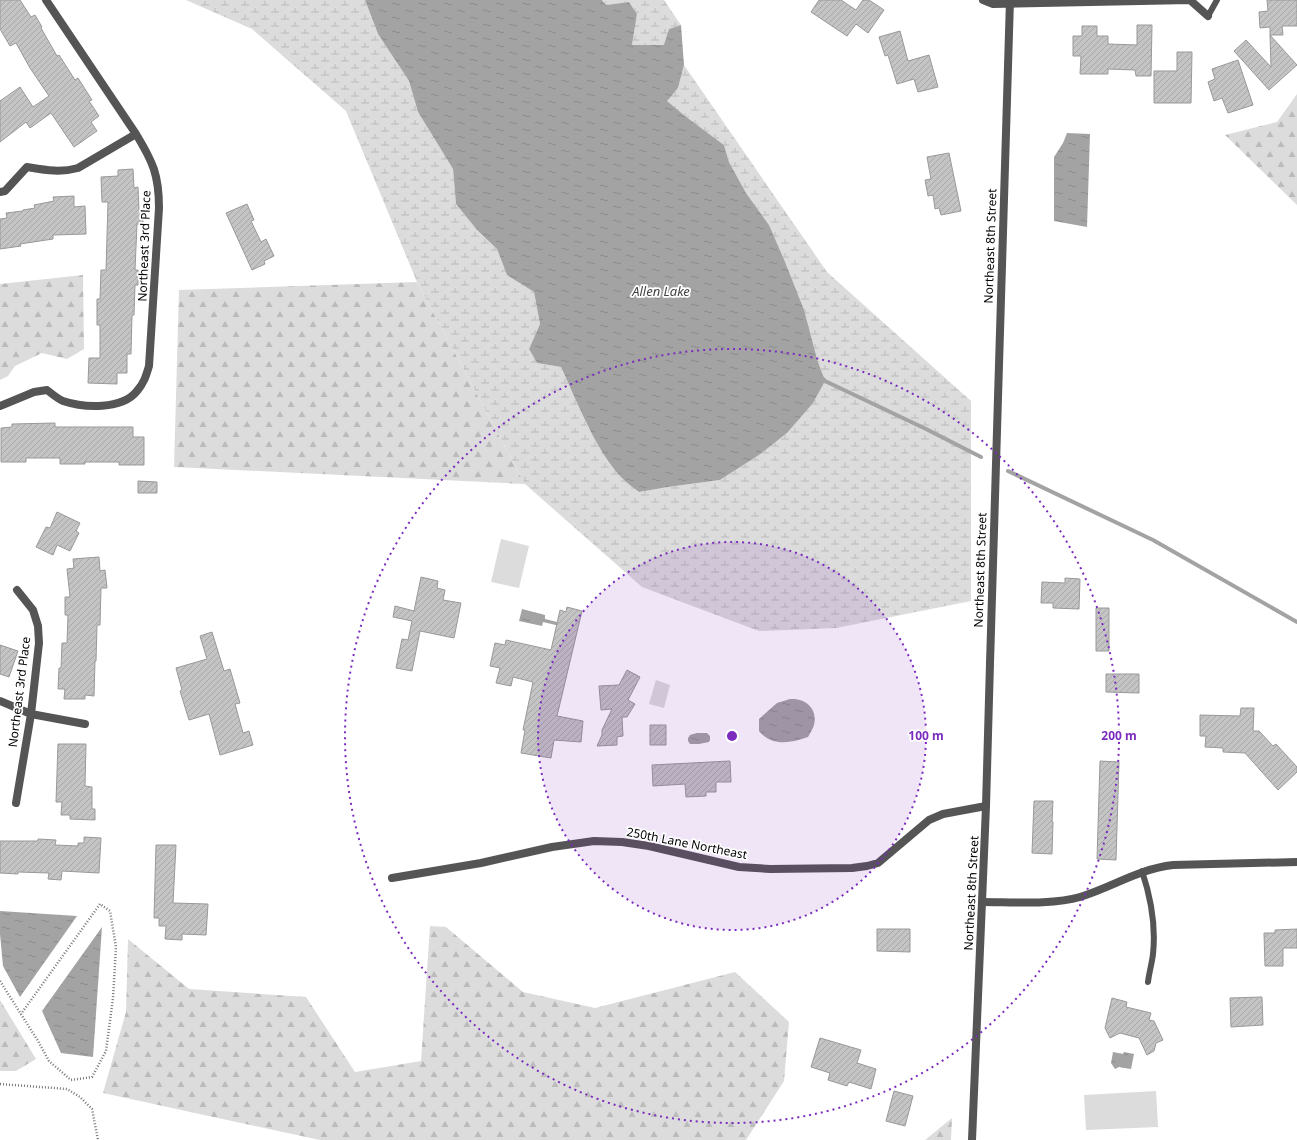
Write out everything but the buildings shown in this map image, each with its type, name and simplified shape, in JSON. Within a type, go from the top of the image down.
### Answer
[{"type":"street","name":"Northeast 3rd Place","points":[[0,406],[34,392],[48,390],[61,400],[76,405],[92,407],[111,404],[125,400],[136,393],[145,380],[149,366],[158,236],[159,188],[156,174],[149,154],[46,0]]},
{"type":"street","points":[[983,0],[994,4],[1010,2],[1190,0],[1208,16]]},
{"type":"street","name":"Northeast 8th Street","points":[[972,1140],[986,806],[1010,2]]},
{"type":"street","points":[[0,192],[5,191],[27,167],[56,172],[78,168],[136,134]]},
{"type":"street","name":"Northeast 3rd Place","points":[[16,803],[31,714],[39,644],[38,626],[33,610],[17,590]]},
{"type":"street","points":[[0,701],[31,714],[85,724]]},
{"type":"street","name":"250th Lane Northeast","points":[[392,878],[481,863],[552,847],[594,841],[622,842],[650,846],[739,867],[770,869],[852,868],[878,863],[929,820],[944,814],[986,806]]},
{"type":"street","points":[[982,902],[1050,902],[1066,900],[1081,897],[1142,871],[1157,867],[1173,865],[1297,862]]},
{"type":"lane","points":[[1208,16],[1217,0]]},
{"type":"lane","points":[[1142,871],[1149,892],[1153,924],[1153,954],[1148,982]]},
{"type":"path","points":[[0,981],[49,1061],[71,1080],[92,1077],[106,1051],[113,998],[116,947],[110,911],[100,904],[21,1014]]},
{"type":"path","points":[[0,1084],[67,1089],[80,1097],[92,1109],[98,1140]]},
{"type":"green space","points":[[186,0],[365,0],[378,34],[409,81],[418,112],[453,169],[456,204],[477,230],[497,249],[507,275],[534,292],[540,324],[529,349],[537,363],[561,367],[587,425],[605,455],[639,492],[720,480],[759,455],[787,433],[825,381],[769,225],[746,193],[729,162],[724,145],[666,101],[678,88],[684,65],[827,272],[971,401],[971,601],[836,628],[759,631],[642,587],[525,484],[417,282],[346,111],[252,29]]},
{"type":"green space","points":[[603,0],[664,0],[681,25],[669,29],[665,45],[632,45],[637,14],[629,2],[606,5]]},
{"type":"green space","points":[[1297,94],[1297,205],[1225,135],[1277,122]]},
{"type":"green space","points":[[83,275],[84,349],[67,359],[42,353],[15,366],[8,376],[0,380],[0,284]]},
{"type":"green space","points":[[417,282],[525,484],[174,467],[179,290]]},
{"type":"green space","points":[[501,539],[529,546],[519,588],[491,582]]},
{"type":"green space","points":[[656,680],[670,685],[664,708],[649,704]]},
{"type":"green space","points":[[430,926],[446,927],[523,992],[595,1008],[735,972],[789,1022],[784,1081],[746,1140],[320,1140],[103,1093],[126,1012],[128,939],[189,989],[306,997],[355,1072],[421,1061]]},
{"type":"green space","points":[[0,1000],[36,1059],[16,1071],[0,1071]]},
{"type":"green space","points":[[1156,1091],[1158,1127],[1086,1130],[1084,1095]]},
{"type":"green space","points":[[952,1118],[951,1140],[925,1140]]},
{"type":"water","name":"Allen Lake","points":[[365,0],[602,0],[606,5],[629,2],[637,14],[632,45],[664,45],[669,29],[681,25],[684,65],[678,88],[667,101],[724,145],[729,162],[746,193],[769,225],[785,262],[804,310],[817,359],[825,381],[813,403],[787,433],[759,455],[720,480],[639,492],[622,478],[603,454],[595,440],[561,367],[537,363],[529,349],[540,324],[534,292],[507,275],[497,249],[477,230],[456,204],[453,169],[418,112],[409,81],[378,34]]},
{"type":"water","points":[[1067,133],[1090,134],[1087,227],[1054,221],[1054,157],[1063,143]]},
{"type":"water","points":[[522,609],[545,615],[545,619],[561,623],[560,626],[543,622],[542,626],[519,621]]},
{"type":"water","points":[[790,699],[801,700],[812,709],[815,719],[812,730],[808,737],[795,741],[776,742],[770,740],[759,731],[759,719],[777,703]]},
{"type":"water","points":[[707,733],[710,736],[709,742],[690,744],[688,738],[690,735]]},
{"type":"water","points":[[0,911],[77,916],[20,997],[3,966],[0,934]]},
{"type":"water","points":[[102,927],[93,1057],[61,1053],[42,1011]]},
{"type":"water","points":[[1113,1052],[1134,1054],[1131,1069],[1119,1067],[1115,1069],[1111,1063]]},
{"type":"waterway","points":[[822,378],[825,381],[981,457]]},
{"type":"waterway","points":[[1008,471],[1153,540],[1297,622]]}]
